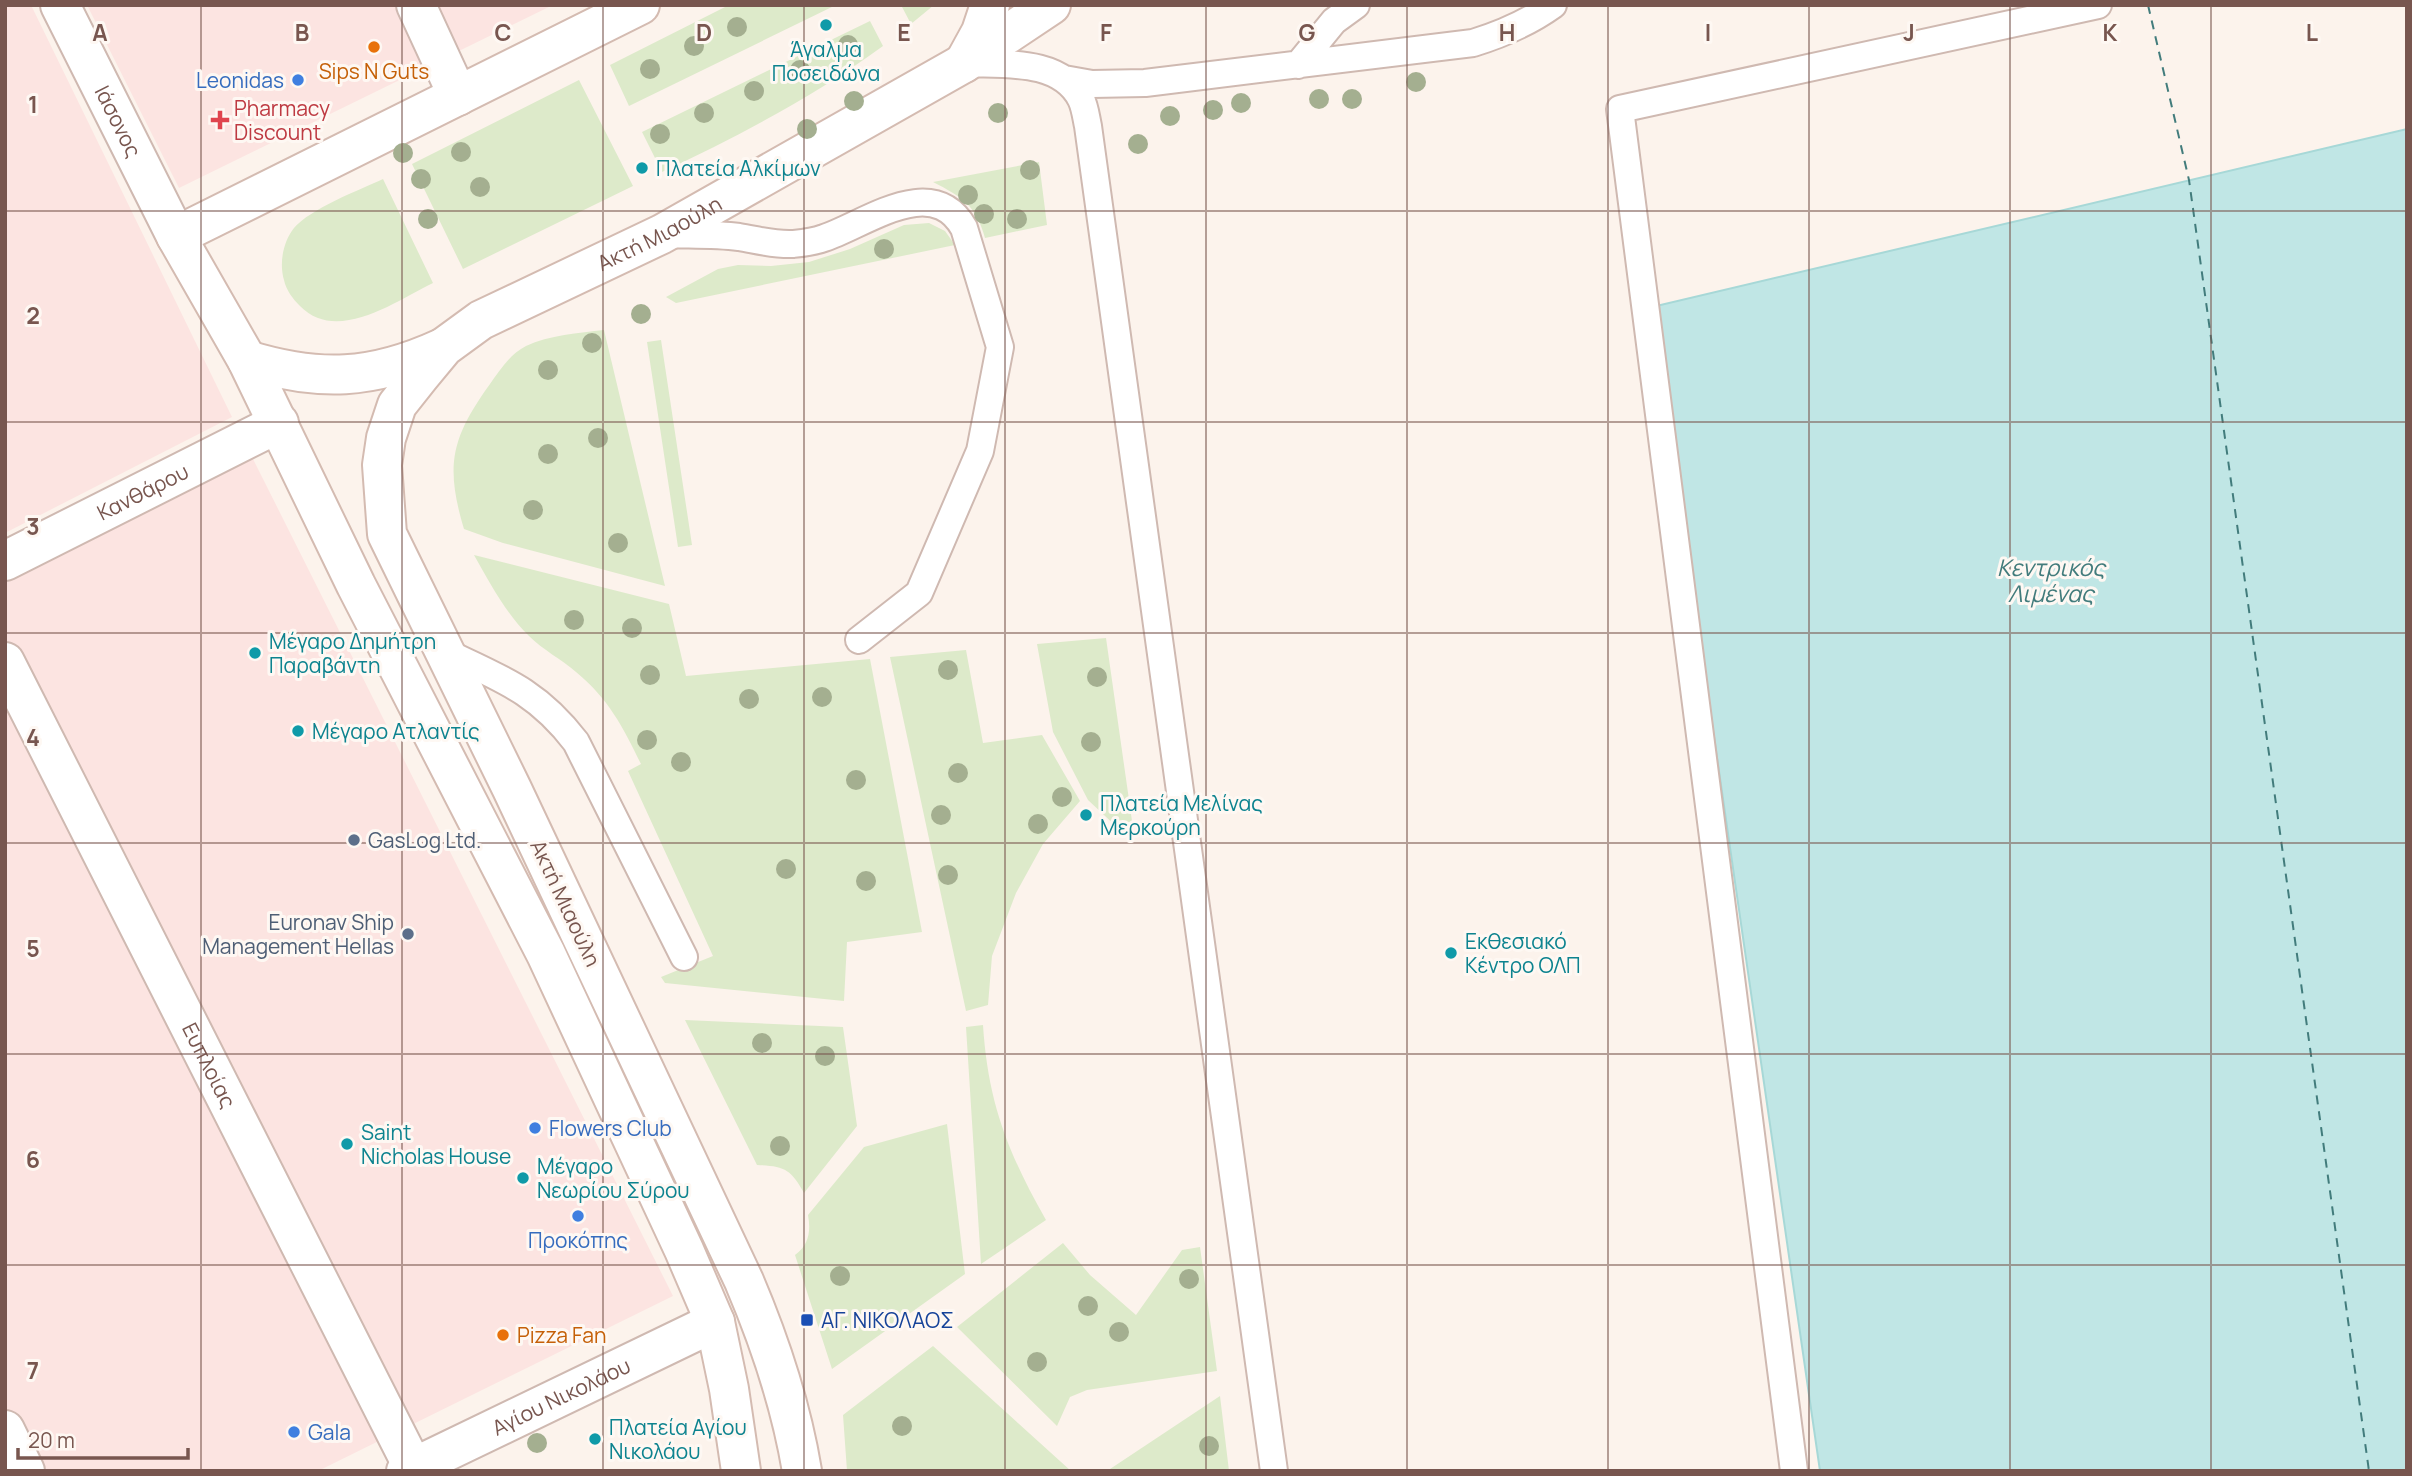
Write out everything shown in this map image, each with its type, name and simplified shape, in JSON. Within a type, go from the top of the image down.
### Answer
[{"type":"main road","name":"Ιάσονος","points":[[60,5],[176,236]]},
{"type":"main road","points":[[416,5],[458,96]]},
{"type":"main road","points":[[176,236],[640,5]]},
{"type":"main road","points":[[964,63],[981,32],[990,5]]},
{"type":"main road","name":"Ακτή Μιαούλη","points":[[247,360],[278,369],[341,375],[377,371],[412,362],[444,347],[481,320],[662,234],[964,63],[1051,5]]},
{"type":"main road","name":"Ακτή Μιαούλη","points":[[176,236],[247,360],[356,585],[546,954],[684,1250],[715,1322],[730,1389],[741,1471]]},
{"type":"main road","name":"Ακτή Μιαούλη","points":[[444,347],[397,405],[386,438],[383,464],[387,534],[649,1077],[744,1281],[766,1334],[796,1434],[802,1471]]},
{"type":"main road","name":"Κανθάρου","points":[[5,561],[279,423]]},
{"type":"main road","name":"Ευπλοίας","points":[[5,662],[410,1469]]},
{"type":"main road","name":"Αγίου Νικολάου","points":[[410,1469],[715,1322]]},
{"type":"main road","points":[[5,1430],[25,1471]]},
{"type":"lane","points":[[1298,65],[1334,21],[1356,5]]},
{"type":"lane","points":[[964,63],[1033,66],[1064,79],[1092,85],[1145,83],[1473,43],[1503,34],[1539,16],[1553,5]]},
{"type":"lane","points":[[1794,1471],[1619,108],[2098,5]]},
{"type":"lane","points":[[1064,79],[1076,90],[1083,102],[1088,126],[1274,1471]]},
{"type":"lane","points":[[662,234],[738,237],[789,244],[807,242],[837,233],[881,211],[915,202],[945,208],[954,214],[964,228],[1000,347],[980,451],[919,593],[859,640]]},
{"type":"lane","points":[[445,652],[516,685],[561,722],[576,742],[684,957]]},
{"type":"shaded area","points":[[5,5],[31,5],[232,417],[5,533]]},
{"type":"shaded area","points":[[87,5],[553,5],[179,188]]},
{"type":"shaded area","points":[[252,457],[673,1296],[318,1471],[5,1471],[5,582]]},
{"type":"green space","points":[[729,5],[836,5],[629,106],[610,65]]},
{"type":"green space","points":[[901,5],[934,5],[911,24]]},
{"type":"green space","points":[[870,21],[883,46],[775,115],[662,172],[642,132]]},
{"type":"green space","points":[[579,80],[633,186],[463,269],[412,164]]},
{"type":"green space","points":[[1039,162],[1047,225],[985,238],[977,217],[966,203],[933,182]]},
{"type":"green space","points":[[383,179],[433,283],[366,316],[331,321],[315,317],[297,303],[285,284],[282,260],[287,240],[294,228],[311,214]]},
{"type":"green space","points":[[929,223],[945,231],[955,245],[676,303],[666,297],[718,269],[738,265],[771,266],[809,262],[850,249],[904,225]]},
{"type":"green space","points":[[604,330],[665,586],[503,543],[464,529],[458,507],[454,470],[460,437],[477,403],[506,363],[520,349],[535,342]]},
{"type":"green space","points":[[661,340],[692,545],[678,547],[647,342]]},
{"type":"green space","points":[[474,555],[669,604],[686,676],[870,659],[922,932],[847,942],[844,1001],[665,983],[661,977],[713,956],[628,771],[641,764],[606,703],[587,682],[534,641],[521,627],[499,598]]},
{"type":"green space","points":[[1106,638],[1133,828],[1120,830],[1088,800],[1053,732],[1037,644]]},
{"type":"green space","points":[[966,650],[983,743],[1042,735],[1080,801],[1043,844],[1016,893],[992,956],[988,1005],[966,1011],[890,657]]},
{"type":"green space","points":[[685,1020],[843,1027],[857,1126],[804,1193],[786,1170],[757,1165]]},
{"type":"green space","points":[[983,1025],[990,1079],[1002,1127],[1046,1220],[981,1264],[966,1027]]},
{"type":"green space","points":[[947,1124],[965,1274],[832,1369],[795,1255],[808,1237],[808,1215],[864,1147]]},
{"type":"green space","points":[[1063,1243],[1090,1275],[1136,1315],[1182,1250],[1200,1247],[1217,1371],[1087,1390],[1070,1397],[1057,1426],[957,1327]]},
{"type":"green space","points":[[933,1346],[1071,1471],[847,1471],[843,1415]]},
{"type":"green space","points":[[1220,1396],[1229,1471],[1107,1471]]},
{"type":"water","name":"Κεντρικός Λιμένας","points":[[2407,129],[2407,1471],[1820,1471],[1652,307]]},
{"type":"ferry route","points":[[2148,5],[2189,180],[2369,1471]]},
{"type":"place","name":"Άγαλμα Ποσειδώνα","points":[[826,25]]},
{"type":"place","name":"Sips N Guts","points":[[374,47]]},
{"type":"place","name":"Leonidas","points":[[298,80]]},
{"type":"place","name":"Pharmacy Discount","points":[[220,120]]},
{"type":"place","name":"Πλατεία Αλκίμων","points":[[642,168]]},
{"type":"place","name":"Μέγαρο Δημήτρη Παραβάντη","points":[[255,653]]},
{"type":"place","name":"Μέγαρο Ατλαντίς","points":[[298,731]]},
{"type":"place","name":"Πλατεία Μελίνας Μερκούρη","points":[[1086,815]]},
{"type":"place","name":"GasLog Ltd.","points":[[354,840]]},
{"type":"place","name":"Euronav Ship Management Hellas","points":[[408,934]]},
{"type":"place","name":"Εκθεσιακό Κέντρο ΟΛΠ","points":[[1451,953]]},
{"type":"place","name":"Flowers Club","points":[[535,1128]]},
{"type":"place","name":"Saint Nicholas House","points":[[347,1144]]},
{"type":"place","name":"Μέγαρο Νεωρίου Σύρου","points":[[523,1178]]},
{"type":"place","name":"Προκόπης","points":[[578,1216]]},
{"type":"place","name":"ΑΓ. ΝΙΚΟΛΑΟΣ","points":[[807,1320]]},
{"type":"place","name":"Pizza Fan","points":[[503,1335]]},
{"type":"place","name":"Gala","points":[[294,1432]]},
{"type":"place","name":"Πλατεία Αγίου Νικολάου","points":[[595,1439]]}]
